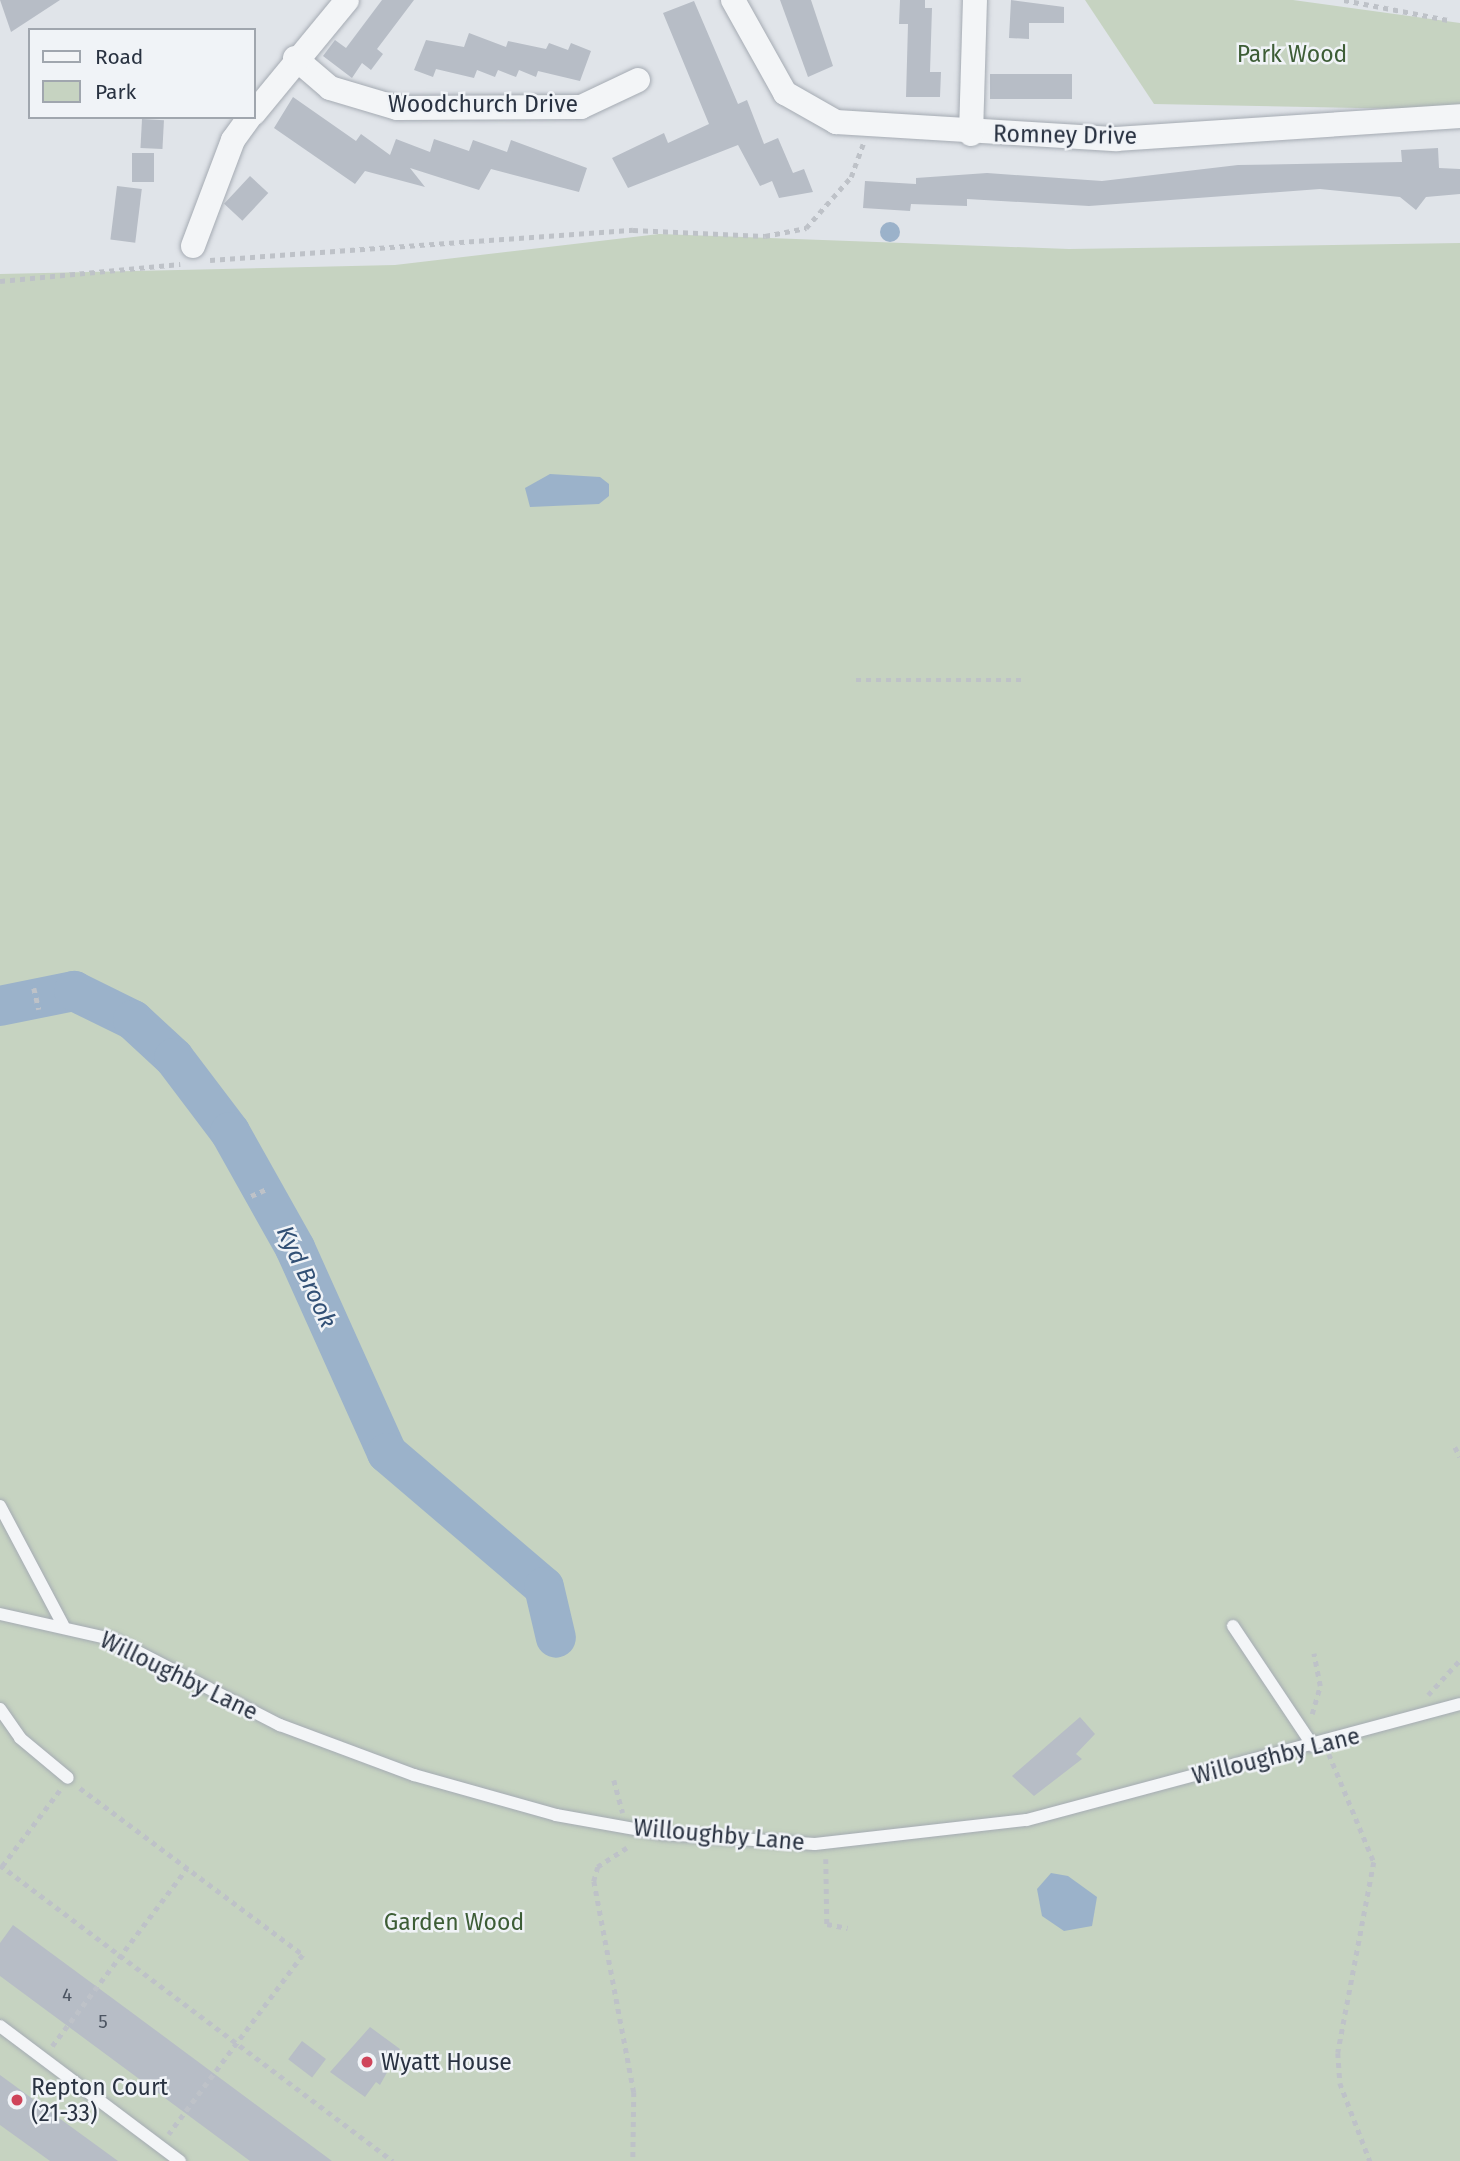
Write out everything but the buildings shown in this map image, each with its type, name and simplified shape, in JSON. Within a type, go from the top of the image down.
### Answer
[{"type":"street","points":[[256,110],[295,58],[348,0]]},
{"type":"street","name":"Romney Drive","points":[[733,0],[785,93],[836,122],[971,134],[1115,139],[1460,116]]},
{"type":"street","points":[[971,134],[975,0]]},
{"type":"street","name":"Woodchurch Drive","points":[[295,58],[330,88],[397,108],[581,107],[638,80]]},
{"type":"street","points":[[193,246],[233,140],[249,119]]},
{"type":"lane","points":[[0,1506],[64,1625]]},
{"type":"lane","name":"Willoughby Lane","points":[[0,1614],[64,1625],[115,1640],[280,1724],[414,1775],[543,1812],[663,1834],[828,1842],[1027,1820],[1405,1722],[1460,1704]]},
{"type":"lane","points":[[1233,1626],[1304,1734],[1319,1745]]},
{"type":"lane","points":[[0,1709],[20,1738],[68,1779]]},
{"type":"lane","points":[[0,2026],[180,2161]]},
{"type":"path","points":[[1345,0],[1448,20]]},
{"type":"path","points":[[1390,9],[1391,0]]},
{"type":"path","points":[[0,281],[633,230],[765,236],[806,228],[834,199],[851,177],[867,126]]},
{"type":"path","points":[[856,680],[1024,680]]},
{"type":"path","points":[[34,988],[39,1009]]},
{"type":"path","points":[[251,1195],[267,1189]]},
{"type":"path","points":[[1455,1447],[1460,1457]]},
{"type":"path","points":[[1304,1734],[1320,1686],[1314,1654]]},
{"type":"path","points":[[1405,1722],[1460,1660]]},
{"type":"path","points":[[1319,1745],[1374,1862],[1338,2053],[1340,2083],[1370,2161]]},
{"type":"path","points":[[68,1779],[303,1955],[160,2146]]},
{"type":"path","points":[[614,1780],[625,1820]]},
{"type":"path","points":[[57,1793],[1,1866],[393,2161]]},
{"type":"path","points":[[828,1842],[826,1917],[830,1925],[848,1928]]},
{"type":"path","points":[[626,1848],[598,1867],[594,1881],[634,2092],[633,2161]]},
{"type":"path","points":[[43,2058],[187,1868]]},
{"type":"green space","name":"Park Wood","points":[[1085,0],[1293,0],[1460,23],[1460,110],[1154,104]]},
{"type":"green space","name":"Garden Wood","points":[[659,234],[1069,249],[1460,243],[1460,2161],[0,2161],[0,274],[395,265]]},
{"type":"water","points":[[890,222],[897,225],[900,232],[897,239],[890,242],[883,239],[880,232],[883,225]]},
{"type":"water","points":[[550,474],[600,477],[609,484],[609,496],[599,504],[530,507],[525,488]]},
{"type":"water","points":[[1051,1873],[1068,1876],[1097,1897],[1092,1926],[1064,1931],[1042,1916],[1037,1889]]},
{"type":"waterway","name":"Kyd Brook","points":[[0,1006],[74,991],[133,1020],[174,1058],[230,1132],[295,1248],[387,1453],[544,1587],[556,1638]]},
{"type":"place","name":"Wyatt House","points":[[367,2062]]},
{"type":"place","name":"Repton Court (21-33)","points":[[17,2100]]}]
